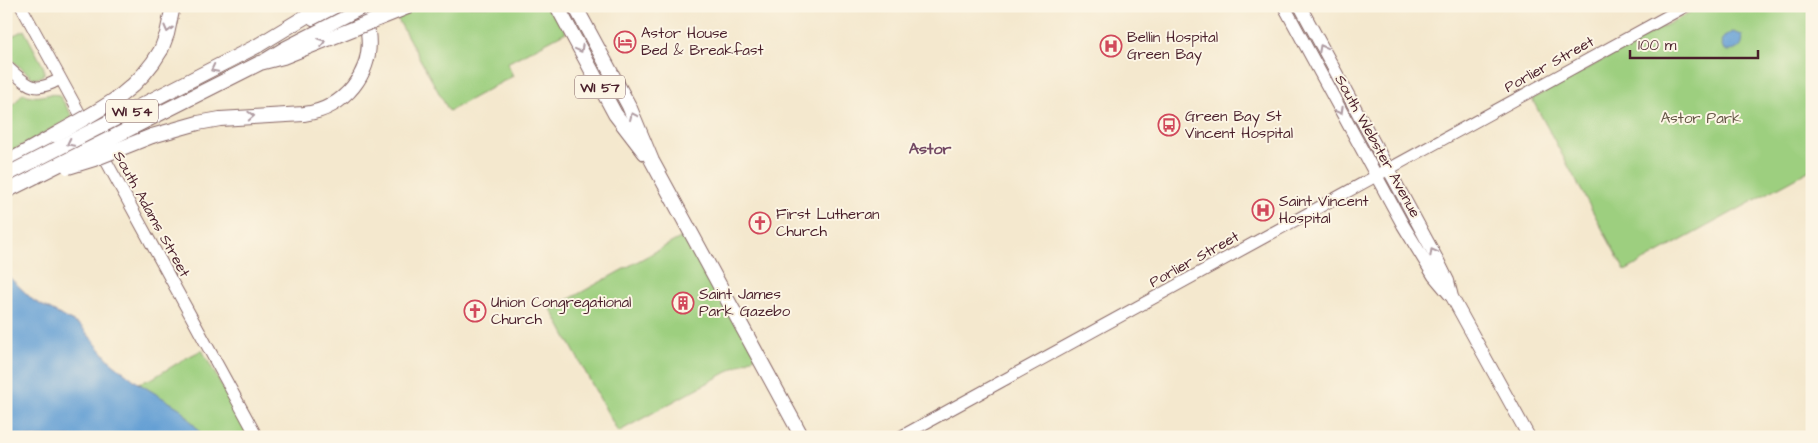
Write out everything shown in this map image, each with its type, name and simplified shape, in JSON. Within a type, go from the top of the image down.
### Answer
[{"type":"main road","points":[[6,163],[121,96],[147,72],[161,50],[168,34],[173,6]]},
{"type":"main road","name":"WI 54","points":[[6,175],[257,46],[323,6]]},
{"type":"main road","points":[[257,46],[338,6]]},
{"type":"main road","points":[[36,176],[94,159],[152,136],[198,122],[246,116],[309,114],[332,106],[354,86],[364,66],[368,48],[368,32],[360,6]]},
{"type":"main road","points":[[260,63],[284,48],[366,6]]},
{"type":"main road","name":"WI 54","points":[[6,191],[260,63],[283,57],[410,6]]},
{"type":"main road","name":"WI 57","points":[[557,6],[614,114],[652,161]]},
{"type":"main road","name":"WI 57","points":[[575,6],[629,106],[652,161],[802,437]]},
{"type":"main road","name":"South Webster Avenue","points":[[1284,6],[1403,225],[1434,276],[1452,297],[1529,437]]},
{"type":"main road","name":"South Webster Avenue","points":[[1300,6],[1437,259],[1448,281],[1452,297]]},
{"type":"street","name":"South Adams Street","points":[[21,6],[257,437]]},
{"type":"street","name":"Porlier Street","points":[[900,437],[1686,6]]},
{"type":"street","points":[[6,66],[28,84],[36,88],[46,86],[60,78]]},
{"type":"green space","points":[[420,6],[552,6],[566,32],[507,63],[513,76],[449,111],[396,16]]},
{"type":"green space","name":"Astor Park","points":[[1701,6],[1812,6],[1812,169],[1625,271],[1532,99]]},
{"type":"green space","points":[[24,30],[44,68],[44,74],[39,78],[33,78],[6,55],[6,39]]},
{"type":"green space","points":[[23,93],[33,96],[59,95],[73,117],[6,154],[6,114]]},
{"type":"green space","points":[[691,232],[758,355],[618,432],[551,309]]},
{"type":"green space","points":[[202,350],[250,437],[204,437],[180,409],[138,383],[153,378]]},
{"type":"water","points":[[1733,32],[1742,35],[1743,39],[1737,49],[1727,51],[1723,48],[1721,41]]},
{"type":"water","points":[[6,274],[34,301],[81,326],[110,361],[138,383],[181,409],[204,437],[6,437]]},
{"type":"place","name":"Astor House Bed & Breakfast","points":[[625,42]]},
{"type":"place","name":"Bellin Hospital Green Bay","points":[[1111,46]]},
{"type":"place","name":"Green Bay St Vincent Hospital","points":[[1169,125]]},
{"type":"place","name":"Saint Vincent Hospital","points":[[1263,210]]},
{"type":"place","name":"First Lutheran Church","points":[[760,223]]},
{"type":"place","name":"Saint James Park Gazebo","points":[[683,303]]},
{"type":"place","name":"Union Congregational Church","points":[[475,311]]},
{"type":"district","name":"Astor","points":[[930,148]]}]
